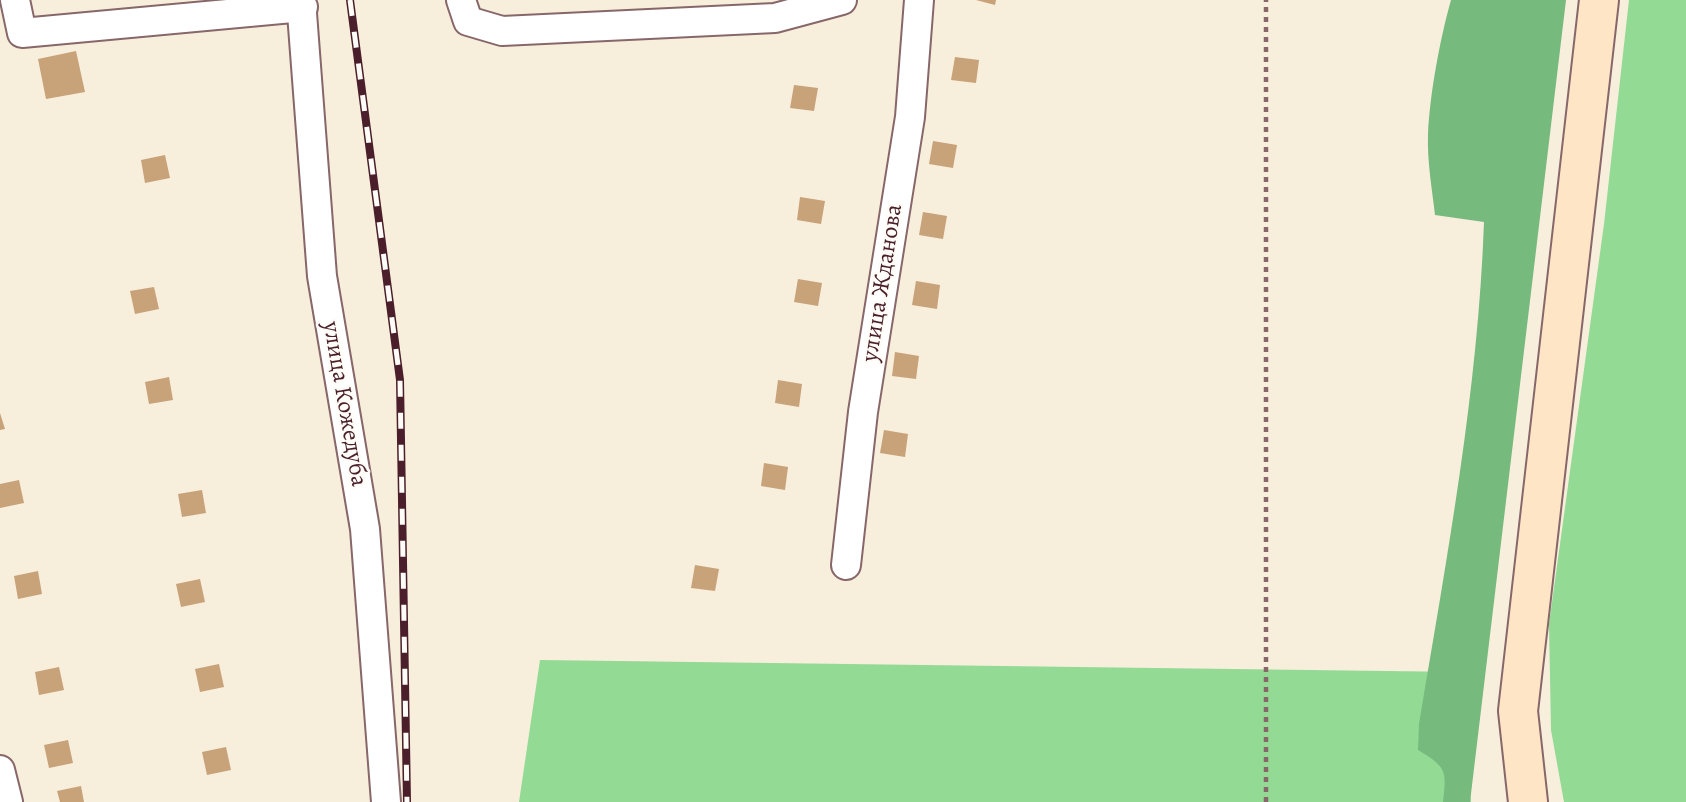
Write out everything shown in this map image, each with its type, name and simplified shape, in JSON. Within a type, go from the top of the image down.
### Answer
[{"type":"main road","points":[[1512,802],[1518,711],[1599,0]]},
{"type":"main road","points":[[1518,711],[1528,802]]},
{"type":"street","name":"улица Кожедуба","points":[[15,0],[11,34],[302,3],[322,276],[365,529],[386,802]]},
{"type":"street","points":[[461,0],[468,22],[502,31],[775,18],[842,0]]},
{"type":"street","name":"улица Жданова","points":[[846,565],[863,412],[910,117],[919,0]]},
{"type":"street","points":[[0,770],[8,802]]},
{"type":"path","points":[[1266,0],[1266,802]]},
{"type":"green space","points":[[1451,0],[1566,0],[1470,802],[1443,802],[1445,783],[1442,770],[1418,750],[1419,724],[1468,411],[1481,285],[1484,222],[1435,215],[1428,154],[1429,118],[1436,66]]},
{"type":"green space","points":[[1629,0],[1686,0],[1686,802],[1564,802],[1551,730],[1549,624],[1604,224]]},
{"type":"green space","points":[[540,660],[1463,672],[1471,802],[519,802]]},
{"type":"building","points":[[976,0],[996,0],[995,5]]},
{"type":"building","points":[[76,51],[85,92],[46,99],[38,59]]},
{"type":"building","points":[[955,57],[979,60],[976,83],[951,80]]},
{"type":"building","points":[[794,85],[818,88],[814,111],[790,108]]},
{"type":"building","points":[[933,141],[957,145],[953,168],[929,164]]},
{"type":"building","points":[[165,155],[170,178],[145,183],[141,160]]},
{"type":"building","points":[[800,197],[825,201],[821,224],[797,220]]},
{"type":"building","points":[[923,212],[947,216],[943,239],[919,235]]},
{"type":"building","points":[[798,279],[822,283],[818,306],[794,302]]},
{"type":"building","points":[[916,281],[940,285],[937,309],[912,305]]},
{"type":"building","points":[[154,287],[159,309],[135,314],[130,291]]},
{"type":"building","points":[[895,352],[919,356],[916,379],[892,376]]},
{"type":"building","points":[[169,377],[173,400],[149,404],[145,382]]},
{"type":"building","points":[[778,380],[802,384],[799,407],[775,403]]},
{"type":"building","points":[[0,413],[5,429],[0,430]]},
{"type":"building","points":[[884,430],[908,434],[905,457],[880,453]]},
{"type":"building","points":[[764,463],[788,467],[785,490],[761,486]]},
{"type":"building","points":[[19,480],[24,503],[0,508],[0,484]]},
{"type":"building","points":[[202,490],[206,513],[182,517],[178,494]]},
{"type":"building","points":[[695,565],[719,569],[715,591],[691,588]]},
{"type":"building","points":[[38,571],[42,594],[18,599],[14,576]]},
{"type":"building","points":[[200,579],[205,602],[181,607],[176,584]]},
{"type":"building","points":[[219,664],[224,687],[200,692],[195,669]]},
{"type":"building","points":[[59,667],[64,690],[39,695],[35,672]]},
{"type":"building","points":[[68,740],[73,763],[49,768],[44,745]]},
{"type":"building","points":[[226,747],[231,770],[207,775],[202,752]]},
{"type":"building","points":[[81,786],[84,802],[60,802],[57,791]]},
{"type":"railway","points":[[350,0],[400,380],[407,802]]}]
